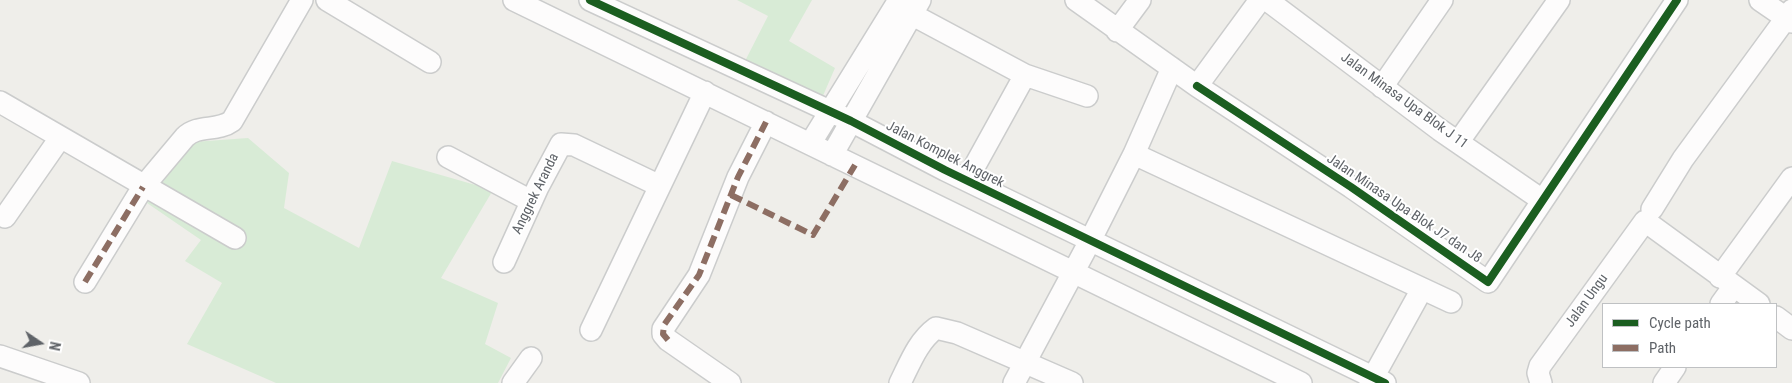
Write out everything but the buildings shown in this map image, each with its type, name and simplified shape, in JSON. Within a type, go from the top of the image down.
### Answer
[{"type":"street","points":[[85,282],[143,187],[191,131],[220,128],[232,121],[302,0]]},
{"type":"street","points":[[327,0],[430,62]]},
{"type":"street","points":[[514,0],[1301,383]]},
{"type":"street","name":"Jalan Komplek Anggrek","points":[[590,0],[851,121],[1376,381]]},
{"type":"street","points":[[1076,0],[1117,31],[1197,86],[1260,0]]},
{"type":"street","points":[[1117,31],[1140,0]]},
{"type":"street","name":"Jalan Minasa Upa Blok J 11","points":[[1267,0],[1382,87],[1542,200]]},
{"type":"street","points":[[1382,87],[1442,0]]},
{"type":"street","points":[[1459,141],[1560,0]]},
{"type":"street","name":"Jalan Minasa Upa Blok J7 dan J8","points":[[1197,86],[1351,187],[1488,282],[1677,0]]},
{"type":"street","points":[[1760,0],[1790,17]]},
{"type":"street","points":[[810,144],[830,112],[907,5]]},
{"type":"street","points":[[907,5],[1025,75],[1087,96]]},
{"type":"street","points":[[832,155],[851,121],[907,5]]},
{"type":"street","name":"Jalan Ungu","points":[[1542,383],[1538,372],[1540,366],[1648,215],[1683,159],[1790,17]]},
{"type":"street","points":[[1014,383],[1075,272],[1134,154],[1172,68]]},
{"type":"street","points":[[967,180],[1025,75]]},
{"type":"street","points":[[591,330],[704,92]]},
{"type":"street","points":[[0,102],[143,187],[235,238]]},
{"type":"street","points":[[730,383],[668,340],[663,329],[666,321],[691,289],[699,275],[738,177],[766,122]]},
{"type":"street","points":[[5,217],[60,138]]},
{"type":"street","name":"Anggrek Aranda","points":[[504,262],[531,201],[561,144],[566,143],[660,186]]},
{"type":"street","points":[[1134,154],[1451,302]]},
{"type":"street","points":[[448,157],[531,201]]},
{"type":"street","points":[[1721,303],[1727,282],[1792,178]]},
{"type":"street","points":[[1648,215],[1727,282],[1758,303]]},
{"type":"street","points":[[1376,381],[1422,289]]},
{"type":"street","points":[[1777,318],[1792,328]]},
{"type":"street","points":[[900,383],[919,346],[936,328],[950,330],[1025,361],[1044,377],[1072,383]]},
{"type":"street","points":[[0,356],[79,383]]},
{"type":"street","points":[[513,383],[530,358]]},
{"type":"street","points":[[1664,383],[1675,368]]},
{"type":"green space","points":[[737,0],[812,0],[789,41],[835,68],[822,98],[743,65],[768,16]]},
{"type":"green space","points":[[248,138],[289,173],[284,208],[359,248],[392,161],[493,190],[441,278],[498,303],[485,344],[511,358],[498,383],[276,383],[187,344],[222,283],[185,261],[201,240],[147,203],[193,142]]},
{"type":"marked path","points":[[668,340],[663,334],[664,325],[699,275],[738,177],[766,122]]},
{"type":"marked path","points":[[731,195],[813,235],[855,165]]},
{"type":"marked path","points":[[85,282],[143,187]]},
{"type":"cycle path","points":[[590,0],[851,121],[945,170],[1385,383]]},
{"type":"cycle path","points":[[1197,86],[1351,187],[1488,282],[1677,0]]}]
